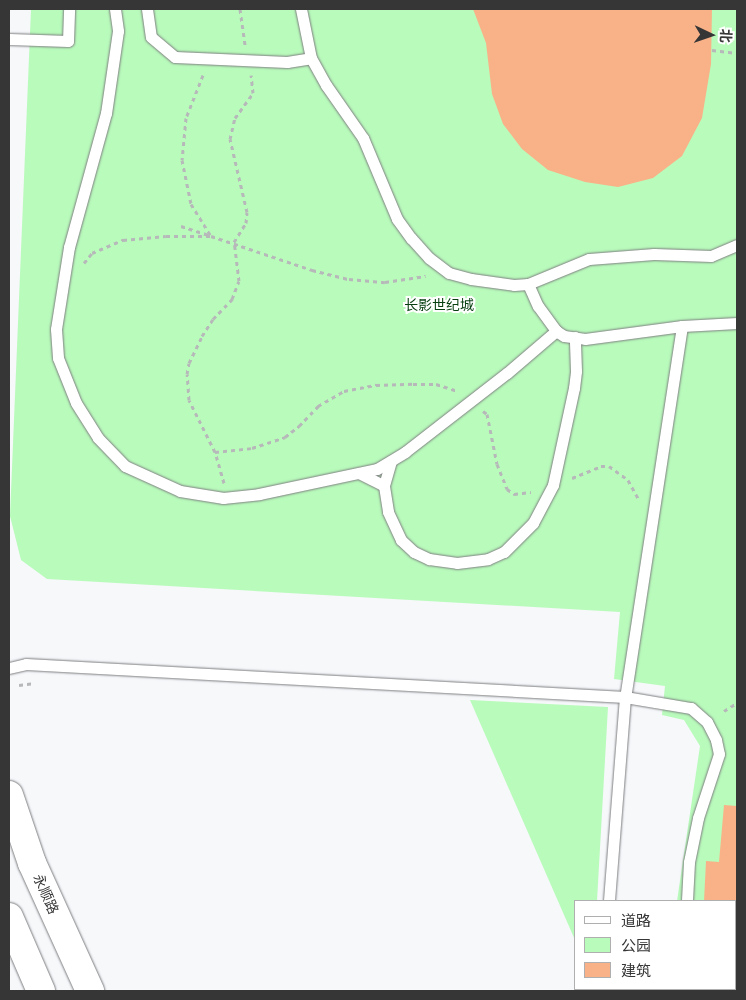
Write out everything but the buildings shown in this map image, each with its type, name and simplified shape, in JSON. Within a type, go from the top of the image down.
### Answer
[{"type":"main road","name":"永顺路","points":[[9,795],[32,863],[90,991]]},
{"type":"main road","points":[[9,917],[41,991]]},
{"type":"lane","points":[[9,39],[68,41],[69,9]]},
{"type":"lane","points":[[115,9],[118,31],[116,56],[101,136],[69,248],[56,329],[58,358],[65,379],[87,423],[118,461],[142,476],[180,491],[223,498],[260,494],[376,469],[391,461],[507,373],[556,331]]},
{"type":"lane","points":[[148,9],[151,37],[175,57],[207,60],[287,62],[311,58]]},
{"type":"lane","points":[[301,9],[311,58],[335,99],[363,138],[397,219],[410,238],[430,258],[449,273],[471,279],[514,285],[528,284],[588,259],[654,254],[711,256],[737,245]]},
{"type":"lane","points":[[528,284],[538,306],[556,331],[564,336],[585,339],[614,337],[682,326],[737,323]]},
{"type":"lane","points":[[609,900],[625,697],[682,326]]},
{"type":"lane","points":[[391,461],[384,486],[388,512],[402,540],[414,552],[429,559],[457,563],[480,561],[504,552],[533,523],[553,485],[575,380],[575,337]]},
{"type":"lane","points":[[359,473],[384,486]]},
{"type":"lane","points":[[9,668],[26,664],[625,697],[690,708],[707,722],[716,740],[719,754],[698,818],[689,862],[687,900]]},
{"type":"path","points":[[223,498],[225,492],[215,452],[189,400],[187,374],[189,362],[202,336],[213,320],[227,306],[237,290],[238,262],[234,242],[246,223],[247,212],[230,139],[236,118],[253,93],[253,84],[245,61],[245,38],[240,9]]},
{"type":"path","points":[[712,50],[737,53]]},
{"type":"path","points":[[207,60],[198,91],[186,118],[182,153],[191,204],[211,236]]},
{"type":"path","points":[[181,226],[234,242],[304,268],[349,279],[402,281],[449,273]]},
{"type":"path","points":[[82,264],[92,253],[123,240],[166,236],[211,236]]},
{"type":"path","points":[[724,711],[737,703]]},
{"type":"green space","name":"长影世纪城","points":[[31,9],[737,9],[737,991],[663,991],[736,990],[736,900],[677,900],[700,746],[684,720],[662,715],[665,686],[614,679],[620,612],[47,579],[21,560],[10,516]]},
{"type":"green space","points":[[470,700],[608,707],[597,900],[574,900],[574,938]]}]
